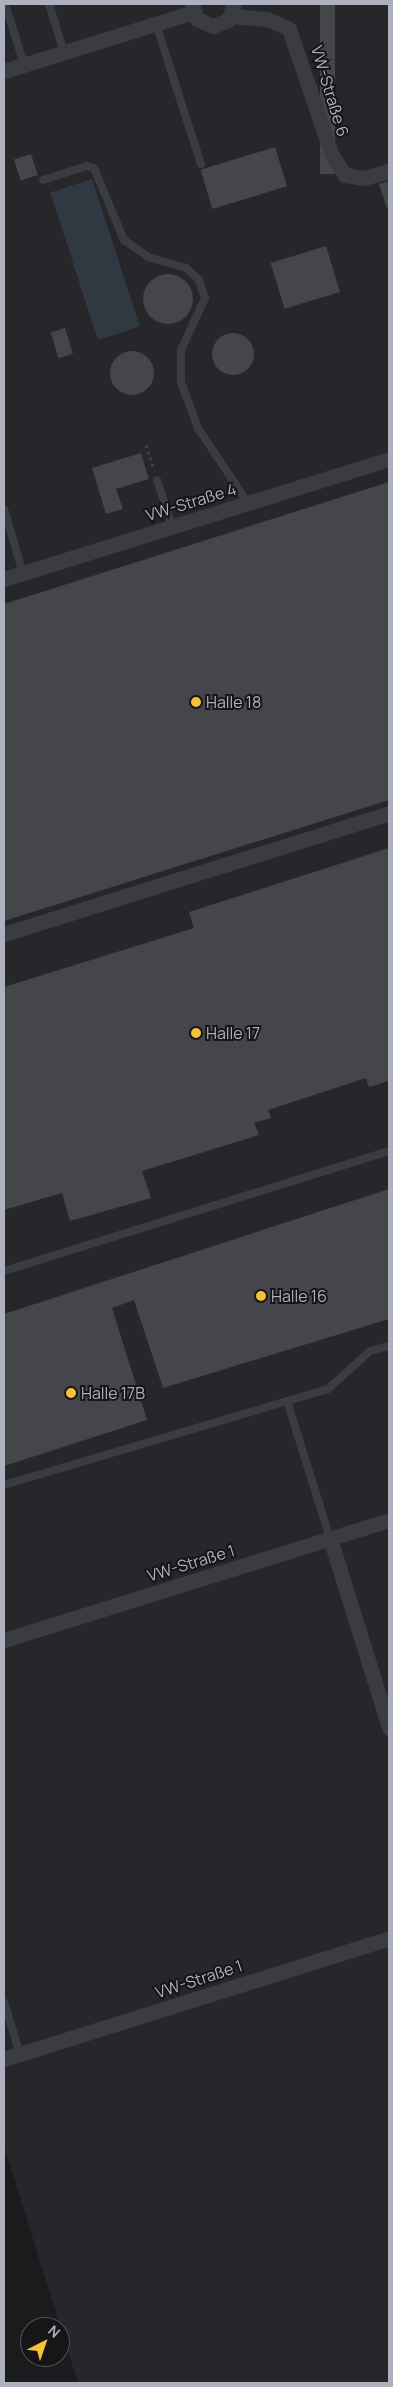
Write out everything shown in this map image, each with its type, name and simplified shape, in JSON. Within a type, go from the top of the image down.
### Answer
[{"type":"street","points":[[4,71],[156,24],[193,8],[200,22],[213,26],[233,10]]},
{"type":"street","name":"VW-Straße 6","points":[[233,10],[267,19],[289,29],[332,155],[344,175],[364,178],[389,171]]},
{"type":"street","name":"VW-Straße 4","points":[[4,579],[389,459]]},
{"type":"street","points":[[4,934],[389,813]]},
{"type":"street","name":"VW-Straße 1","points":[[4,1640],[389,1520]]},
{"type":"street","points":[[330,1538],[389,1728]]},
{"type":"street","name":"VW-Straße 1","points":[[4,2059],[389,1938]]},
{"type":"lane","points":[[5,4],[24,64]]},
{"type":"lane","points":[[49,4],[64,52]]},
{"type":"lane","points":[[156,24],[201,164]]},
{"type":"lane","points":[[43,180],[88,166],[94,168],[124,240],[148,257],[186,268],[199,280],[205,298],[181,350],[181,382],[198,428],[248,503]]},
{"type":"lane","points":[[157,480],[172,526]]},
{"type":"lane","points":[[4,509],[23,573]]},
{"type":"lane","points":[[4,1271],[389,1151]]},
{"type":"lane","points":[[4,1485],[287,1402],[328,1388],[370,1351],[389,1346]]},
{"type":"lane","points":[[287,1402],[330,1538]]},
{"type":"lane","points":[[4,2002],[20,2054]]},
{"type":"path","points":[[146,445],[157,480]]},
{"type":"shaded area","points":[[4,4],[389,4],[389,2383],[78,2383],[70,2357],[70,2317],[57,2317],[4,2146]]},
{"type":"shaded area","points":[[92,179],[140,326],[98,340],[50,193]]},
{"type":"building","points":[[320,4],[335,4],[335,174],[320,174]]},
{"type":"building","points":[[275,147],[287,186],[212,209],[200,170]]},
{"type":"building","points":[[31,154],[38,175],[21,180],[14,160]]},
{"type":"building","points":[[389,181],[389,207],[387,208],[379,184]]},
{"type":"building","points":[[326,246],[340,292],[285,309],[271,263]]},
{"type":"building","points":[[163,274],[173,274],[186,281],[193,294],[193,304],[186,317],[173,324],[163,324],[154,320],[147,313],[143,304],[143,294],[147,285],[154,278]]},
{"type":"building","points":[[65,328],[73,354],[59,358],[51,332]]},
{"type":"building","points":[[233,333],[248,339],[254,354],[248,369],[233,375],[218,369],[212,354],[218,339]]},
{"type":"building","points":[[136,351],[148,357],[153,364],[153,382],[148,389],[141,394],[128,395],[120,392],[113,385],[110,369],[113,361],[120,354]]},
{"type":"building","points":[[141,453],[149,479],[116,489],[123,509],[106,514],[92,468]]},
{"type":"building","name":"Halle 18","points":[[389,482],[389,800],[4,921],[4,604]]},
{"type":"building","name":"Halle 17","points":[[389,848],[389,1081],[369,1087],[366,1078],[268,1110],[271,1118],[254,1123],[259,1135],[142,1171],[151,1198],[70,1221],[62,1193],[4,1210],[4,987],[194,928],[189,912]]},
{"type":"building","name":"Halle 16","points":[[389,1189],[389,1319],[163,1388],[134,1300],[112,1308],[147,1420],[4,1466],[4,1314]]},
{"type":"place","name":"Halle 18","points":[[196,702]]},
{"type":"place","name":"Halle 17","points":[[196,1033]]},
{"type":"place","name":"Halle 16","points":[[261,1296]]},
{"type":"place","name":"Halle 17B","points":[[71,1393]]}]
